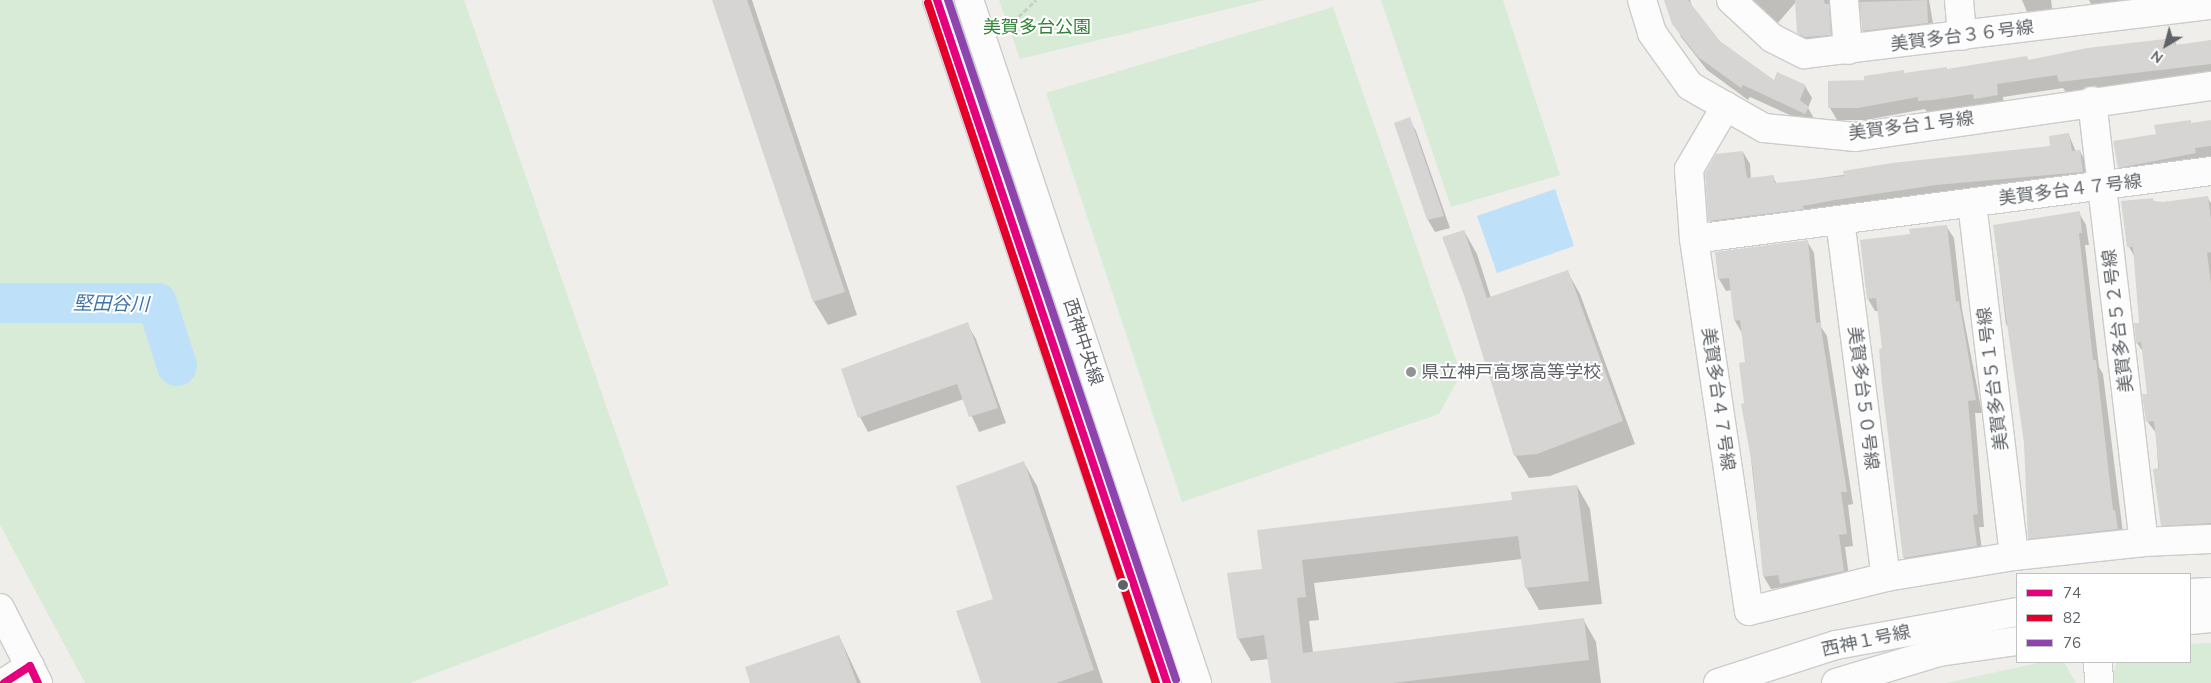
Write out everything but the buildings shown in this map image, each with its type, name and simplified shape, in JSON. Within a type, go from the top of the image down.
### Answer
[{"type":"street","name":"西神中央線","points":[[936,0],[1167,683]]},
{"type":"street","name":"西神中央線","points":[[969,0],[1197,683]]},
{"type":"street","name":"美賀多台１号線","points":[[1642,0],[1652,33],[1690,86],[1764,128],[1856,137],[2092,100],[2211,86]]},
{"type":"street","name":"美賀多台３６号線","points":[[1730,0],[1772,38],[1804,54],[1962,36],[2076,10],[2199,4]]},
{"type":"street","points":[[1844,0],[1848,50]]},
{"type":"street","points":[[1960,0],[1962,36]]},
{"type":"street","name":"美賀多台５２号線","points":[[2092,100],[2144,542]]},
{"type":"street","points":[[1694,239],[1688,169],[1726,106]]},
{"type":"street","name":"美賀多台４７号線","points":[[2211,171],[1694,239],[1749,611],[1886,577],[2014,556],[2144,542],[2211,539]]},
{"type":"street","name":"美賀多台５１号線","points":[[1972,203],[2014,556]]},
{"type":"street","name":"美賀多台５０号線","points":[[1840,220],[1886,577]]},
{"type":"street","points":[[2191,593],[2211,592]]},
{"type":"street","points":[[0,608],[34,675],[3,683],[0,680]]},
{"type":"street","name":"西神１号線","points":[[1718,683],[1836,645],[2016,612]]},
{"type":"street","points":[[2191,620],[2211,618]]},
{"type":"street","name":"西神１号線","points":[[1836,683],[1939,652],[2016,641]]},
{"type":"street","points":[[2098,663],[2099,683]]},
{"type":"path","points":[[1013,22],[1036,0]]},
{"type":"green space","points":[[0,0],[464,0],[669,585],[410,683],[85,683],[0,525]]},
{"type":"green space","name":"美賀多台公園","points":[[999,0],[1265,0],[1020,59]]},
{"type":"green space","points":[[1381,0],[1503,0],[1560,175],[1451,207]]},
{"type":"green space","points":[[1333,7],[1461,374],[1439,414],[1182,502],[1046,93]]},
{"type":"green space","points":[[2211,643],[2211,683],[2115,683],[2111,678],[2117,663],[2191,663],[2191,644]]},
{"type":"green space","points":[[2037,663],[2065,663],[2076,683],[1946,683]]},
{"type":"water","points":[[1555,189],[1574,246],[1497,273],[1477,216]]},
{"type":"waterway","name":"堅田谷川","points":[[0,303],[157,303],[177,366]]},
{"type":"transit line","name":"74","points":[[937,0],[1167,683]]},
{"type":"transit line","name":"76","points":[[948,0],[1176,680]]},
{"type":"transit line","name":"82","points":[[928,3],[1156,683]]},
{"type":"transit line","name":"74","points":[[4,683],[30,666],[38,683]]},
{"type":"place","name":"県立神戸高塚高等学校","points":[[1411,372]]}]
